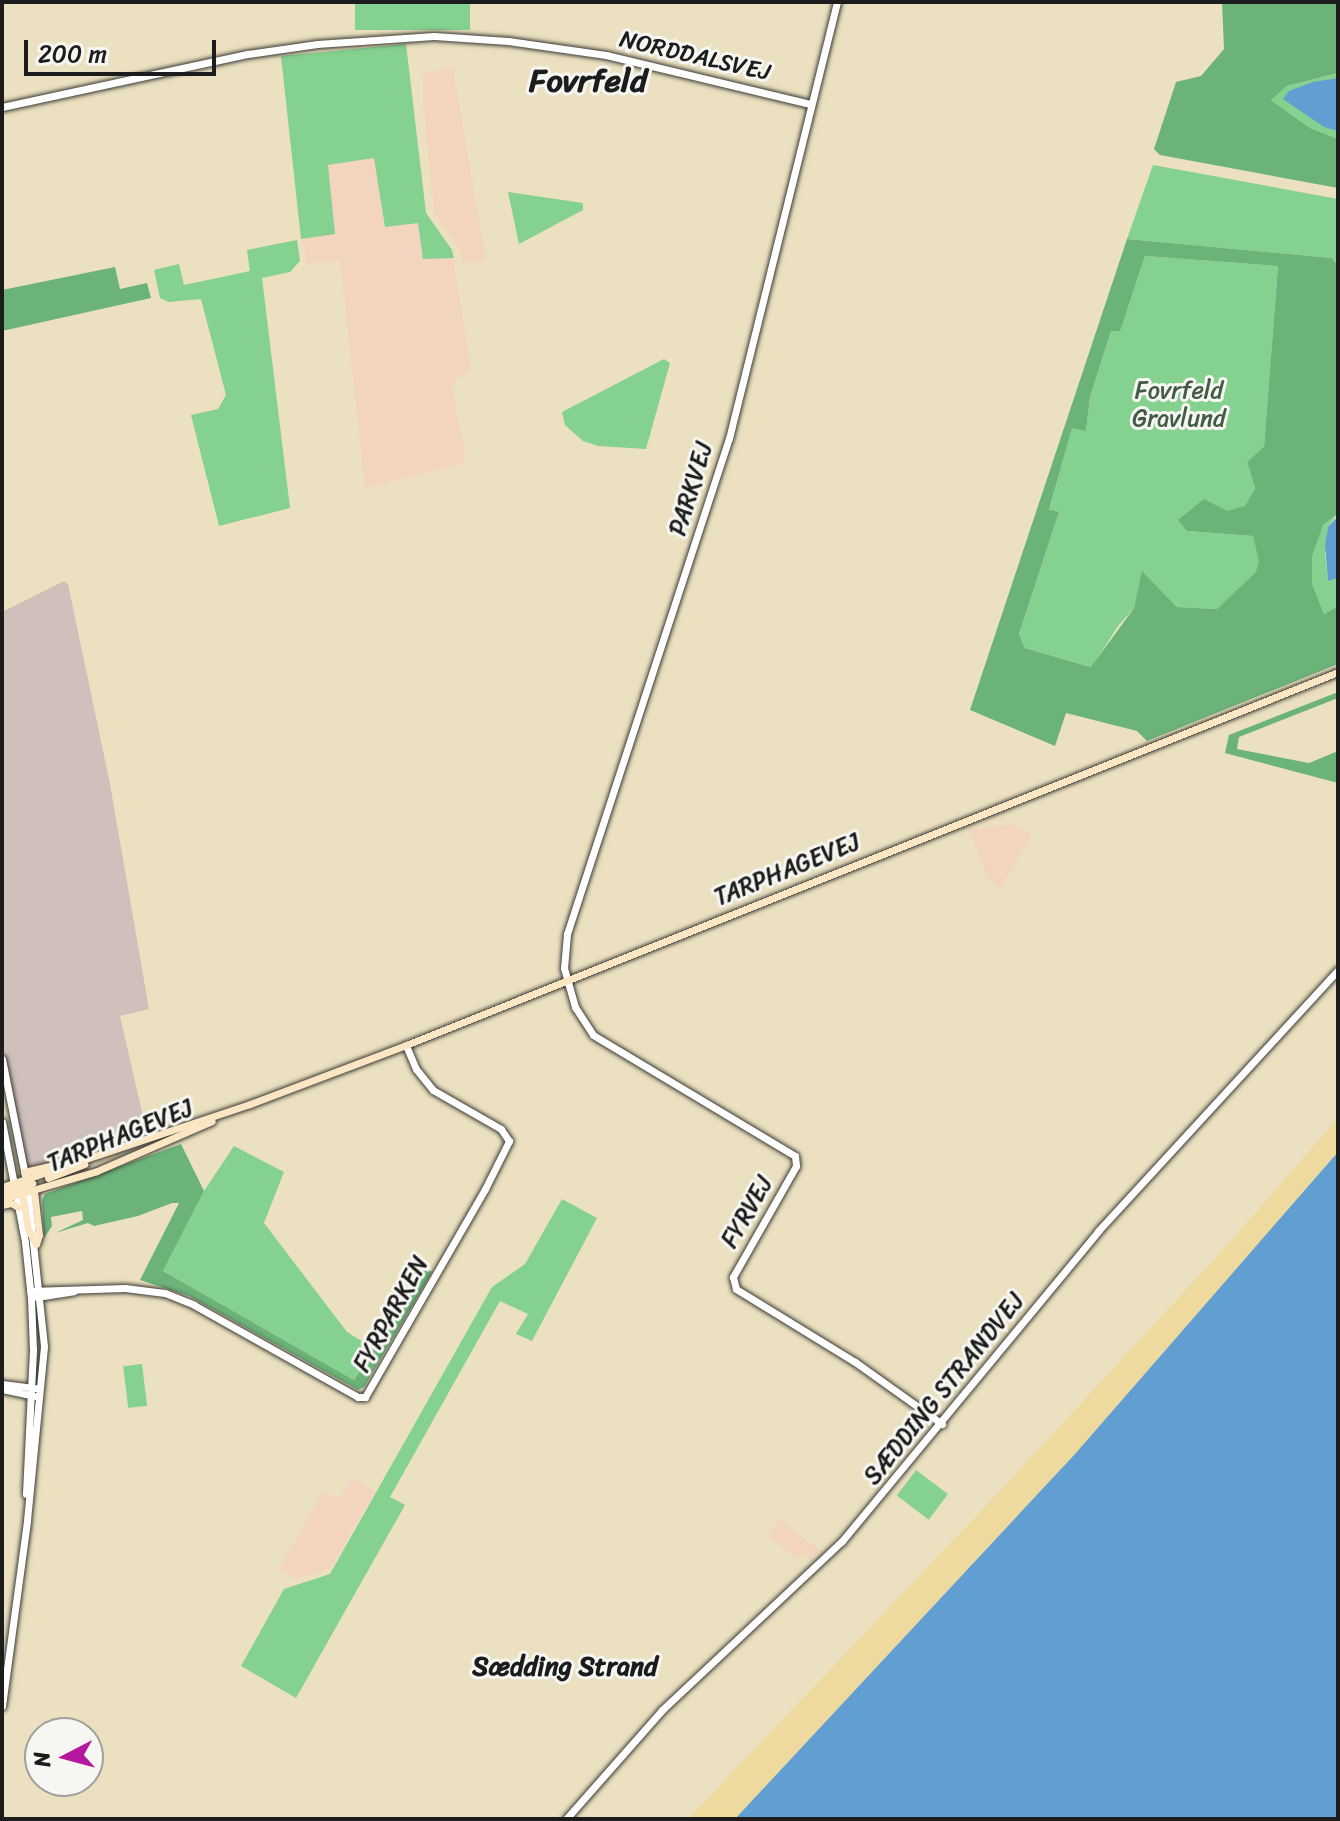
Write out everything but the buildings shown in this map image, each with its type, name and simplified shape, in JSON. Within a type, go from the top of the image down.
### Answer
[{"type":"main road","name":"TARPHAGEVEJ","points":[[93,1158],[250,1104],[406,1045],[1338,672]]},
{"type":"main road","name":"TARPHAGEVEJ","points":[[2,1199],[23,1188],[97,1171],[250,1104]]},
{"type":"main road","points":[[23,1188],[93,1158]]},
{"type":"main road","points":[[23,1188],[79,1168],[93,1158]]},
{"type":"main road","name":"TARPHAGEVEJ","points":[[2,1187],[23,1188]]},
{"type":"main road","points":[[23,1188],[39,1228],[36,1244]]},
{"type":"main road","points":[[23,1188],[28,1229],[36,1244]]},
{"type":"main road","points":[[2,1199],[18,1207]]},
{"type":"street","name":"PARKVEJ","points":[[567,981],[567,934],[729,438],[837,2]]},
{"type":"street","name":"NORDDALSVEJ","points":[[2,107],[262,51],[357,40],[434,36],[518,42],[606,55],[810,104]]},
{"type":"street","name":"SÆDDING STRANDVEJ","points":[[566,1819],[662,1710],[842,1541],[942,1424],[1098,1231],[1338,970]]},
{"type":"street","name":"FYRVEJ","points":[[567,981],[580,1018],[593,1035],[795,1156],[796,1166],[733,1277],[736,1289],[855,1362],[942,1424]]},
{"type":"street","name":"FYRPARKEN","points":[[30,1295],[125,1288],[165,1293],[194,1305],[358,1397],[370,1394],[509,1141],[501,1129],[433,1090],[422,1080],[406,1045]]},
{"type":"street","points":[[2,1059],[23,1188],[18,1207],[30,1295],[32,1392],[26,1463],[27,1520]]},
{"type":"street","points":[[2,1122],[23,1188]]},
{"type":"street","points":[[2,1706],[42,1393],[41,1294],[36,1244]]},
{"type":"street","points":[[2,1386],[42,1393]]},
{"type":"shaded area","points":[[406,44],[426,213],[452,250],[471,371],[455,380],[452,387],[466,457],[462,464],[365,488],[340,260],[306,264],[281,56]]},
{"type":"shaded area","points":[[453,68],[486,260],[462,263],[459,248],[434,212],[423,102],[423,73]]},
{"type":"shaded area","points":[[64,581],[68,584],[110,784],[149,1009],[120,1016],[147,1134],[26,1171],[2,1040],[2,612]]},
{"type":"shaded area","points":[[1010,824],[1032,834],[1001,889],[989,881],[969,830]]},
{"type":"shaded area","points":[[351,1478],[375,1491],[331,1568],[295,1579],[279,1569],[323,1491],[339,1499]]},
{"type":"shaded area","points":[[779,1519],[820,1550],[810,1560],[802,1554],[797,1559],[767,1535]]},
{"type":"green space","points":[[355,2],[470,2],[470,30],[355,30]]},
{"type":"green space","points":[[1222,2],[1338,2],[1338,73],[1287,86],[1271,100],[1310,128],[1338,139],[1338,188],[1160,155],[1154,149],[1176,82],[1201,76],[1224,49]]},
{"type":"green space","points":[[406,44],[426,213],[452,250],[454,258],[423,259],[418,223],[385,227],[374,158],[328,165],[335,234],[301,239],[281,56]]},
{"type":"green space","points":[[1338,73],[1338,139],[1310,128],[1271,100],[1287,86]]},
{"type":"green space","points":[[1153,165],[1338,199],[1338,266],[1332,258],[1127,239]]},
{"type":"green space","points":[[508,192],[583,203],[583,210],[519,244]]},
{"type":"green space","points":[[1127,239],[1332,258],[1338,266],[1338,513],[1323,525],[1312,557],[1312,584],[1324,614],[1338,606],[1338,664],[1147,741],[1137,731],[1066,713],[1055,746],[970,710]],"holes":[[[1145,256],[1278,266],[1264,447],[1247,462],[1255,488],[1245,506],[1227,511],[1204,499],[1178,520],[1187,531],[1253,536],[1259,561],[1256,572],[1217,609],[1177,607],[1142,571],[1134,608],[1091,667],[1025,648],[1019,634],[1059,512],[1049,510],[1072,428],[1086,431],[1090,397],[1111,331],[1120,331]]]},
{"type":"green space","points":[[297,240],[300,261],[290,272],[262,278],[290,508],[219,526],[191,415],[218,409],[226,395],[201,299],[169,302],[160,298],[154,270],[179,264],[184,285],[250,271],[247,250]]},
{"type":"green space","name":"Fovrfeld Gravlund","points":[[1145,256],[1278,266],[1264,448],[1247,462],[1255,488],[1245,506],[1187,531],[1253,536],[1260,560],[1257,572],[1217,609],[1177,607],[1143,572],[1134,608],[1118,626],[1092,667],[1025,648],[1019,634],[1059,512],[1049,511],[1072,427],[1086,431],[1090,397],[1111,331],[1120,330]]},
{"type":"green space","points":[[115,267],[120,289],[147,283],[151,298],[2,331],[2,290]]},
{"type":"green space","points":[[664,359],[670,363],[646,449],[598,446],[583,441],[565,425],[562,412]]},
{"type":"green space","points":[[1338,513],[1328,527],[1325,554],[1328,581],[1338,578],[1338,606],[1324,614],[1312,585],[1312,557],[1323,524]]},
{"type":"green space","points":[[1338,692],[1338,698],[1239,737],[1237,749],[1309,763],[1338,751],[1338,783],[1225,753],[1229,735]]},
{"type":"green space","points":[[181,1144],[204,1191],[163,1271],[354,1380],[416,1282],[409,1274],[423,1266],[432,1272],[364,1387],[358,1390],[189,1296],[140,1280],[179,1203],[138,1216],[94,1226],[88,1223],[55,1233],[83,1220],[82,1211],[51,1217],[52,1226],[44,1238],[42,1200],[45,1194]]},
{"type":"green space","points":[[234,1146],[284,1172],[264,1223],[347,1332],[373,1348],[354,1380],[163,1271],[204,1191]]},
{"type":"green space","points":[[562,1199],[597,1218],[532,1341],[516,1334],[528,1314],[500,1301],[390,1497],[405,1505],[296,1698],[241,1666],[284,1589],[330,1574],[492,1287],[525,1264]]},
{"type":"green space","points":[[142,1364],[147,1406],[128,1408],[123,1366]]},
{"type":"green space","points":[[916,1470],[948,1494],[929,1520],[897,1496]]},
{"type":"sand","points":[[1338,1118],[1338,1152],[1075,1454],[735,1819],[688,1819],[1000,1491],[1231,1241]]},
{"type":"water","points":[[1338,78],[1338,131],[1324,127],[1283,99],[1289,91],[1313,82]]},
{"type":"water","points":[[1338,516],[1338,578],[1328,581],[1325,546],[1328,527]]},
{"type":"water","points":[[1338,1152],[1338,1819],[735,1819],[1075,1454]]},
{"type":"district","name":"Fovrfeld","points":[[588,81]]},
{"type":"district","name":"Sædding Strand","points":[[565,1667]]}]
